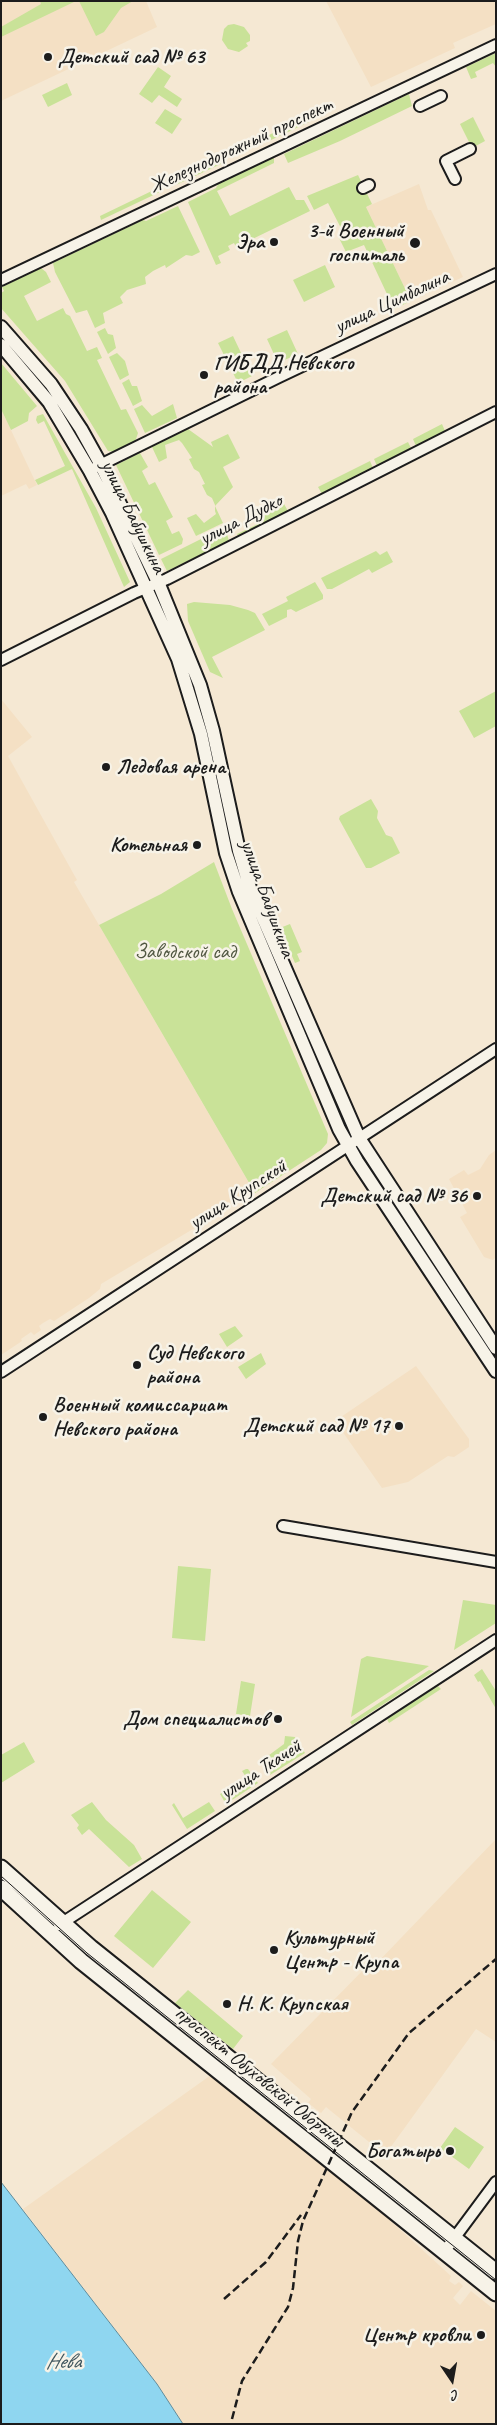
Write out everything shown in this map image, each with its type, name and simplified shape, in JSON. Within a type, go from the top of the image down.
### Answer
[{"type":"main road","name":"проспект Обуховской Обороны","points":[[1,1868],[62,1923],[496,2272]]},
{"type":"main road","name":"проспект Обуховской Обороны","points":[[1,1888],[47,1932],[496,2293]]},
{"type":"street","name":"Железнодорожный проспект","points":[[1,280],[496,45]]},
{"type":"street","points":[[420,106],[441,96]]},
{"type":"street","points":[[455,179],[446,161],[470,149]]},
{"type":"street","name":"улица Цимбалина","points":[[95,468],[279,377],[496,274]]},
{"type":"street","name":"улица Бабушкина","points":[[1,327],[59,395],[95,468],[158,582],[200,685],[213,731],[239,851],[250,888],[359,1138],[496,1348]]},
{"type":"street","name":"улица Бабушкина","points":[[1,345],[49,402],[95,468],[178,659],[194,707],[226,853],[238,892],[347,1146],[496,1371]]},
{"type":"street","name":"улица Дудко","points":[[1,660],[496,412]]},
{"type":"street","name":"улица Крупской","points":[[1,1372],[496,1049]]},
{"type":"street","points":[[283,1526],[496,1562]]},
{"type":"street","name":"улица Ткачей","points":[[47,1932],[496,1640]]},
{"type":"street","points":[[444,2252],[496,2182]]},
{"type":"shaded area","name":"Детский сад № 63","points":[[1,1],[146,1],[157,27],[1,101]]},
{"type":"shaded area","points":[[326,1],[496,1],[496,24],[453,43],[455,48],[371,87]]},
{"type":"shaded area","name":"3-й Военный госпиталь","points":[[419,184],[428,210],[431,210],[463,277],[411,301],[366,207]]},
{"type":"shaded area","points":[[1,409],[37,485],[29,489],[26,484],[1,496]]},
{"type":"shaded area","points":[[1,699],[32,737],[8,756],[77,880],[74,882],[252,1188],[193,1229],[101,1284],[100,1289],[89,1298],[54,1321],[50,1319],[43,1323],[39,1326],[41,1330],[34,1335],[31,1332],[21,1339],[22,1341],[1,1355]]},
{"type":"shaded area","name":"Детский сад № 36","points":[[496,1150],[496,1257],[493,1260],[484,1257],[460,1217],[467,1213],[449,1179],[464,1170],[468,1175],[480,1169],[489,1155]]},
{"type":"shaded area","name":"Детский сад № 17","points":[[416,1366],[469,1439],[469,1447],[454,1457],[448,1456],[408,1482],[382,1488],[335,1421]]},
{"type":"shaded area","points":[[496,1839],[496,2042],[476,2029],[385,2155],[326,2107],[321,2113],[308,2103],[311,2099],[271,2064],[372,1961],[376,1964]]},
{"type":"shaded area","points":[[211,2075],[337,2172],[451,2276],[449,2281],[455,2285],[459,2282],[463,2286],[453,2298],[460,2305],[471,2291],[496,2311],[496,2424],[183,2424],[157,2384],[23,2209]]},
{"type":"green space","points":[[40,1],[76,1],[1,37],[1,27],[41,4]]},
{"type":"green space","points":[[79,1],[133,1],[121,8],[104,32],[96,36]]},
{"type":"green space","points":[[234,24],[244,27],[250,35],[250,41],[246,43],[248,46],[239,52],[228,49],[222,40],[224,29],[228,25]]},
{"type":"green space","points":[[496,53],[496,67],[493,63],[475,72],[477,77],[471,79],[466,67]]},
{"type":"green space","points":[[158,67],[171,76],[164,87],[182,99],[177,107],[159,95],[152,103],[139,94]]},
{"type":"green space","points":[[67,83],[72,95],[48,107],[42,95]]},
{"type":"green space","points":[[409,94],[412,106],[340,141],[288,163],[284,154]]},
{"type":"green space","points":[[165,109],[182,119],[172,134],[155,123]]},
{"type":"green space","points":[[307,116],[309,122],[269,141],[267,136]]},
{"type":"green space","points":[[473,117],[485,141],[472,148],[460,124]]},
{"type":"green space","points":[[274,157],[274,163],[217,191],[230,216],[289,187],[296,200],[304,200],[310,211],[236,247],[234,243],[228,246],[230,250],[218,256],[221,263],[216,265],[188,202],[216,188],[218,184]]},
{"type":"green space","points":[[220,158],[223,163],[176,185],[174,180]]},
{"type":"green space","points":[[358,175],[372,204],[366,207],[411,301],[394,309],[364,245],[346,252],[338,236],[343,232],[328,203],[314,210],[307,196]]},
{"type":"green space","points":[[160,187],[162,191],[101,220],[100,216]]},
{"type":"green space","points":[[178,206],[200,252],[192,256],[186,255],[166,268],[165,265],[153,271],[145,277],[146,284],[127,290],[120,297],[123,303],[103,313],[105,323],[95,328],[87,310],[76,313],[55,272],[53,263],[143,220],[146,221]]},
{"type":"green space","points":[[325,265],[335,287],[304,302],[293,280]]},
{"type":"green space","points":[[41,268],[46,272],[51,282],[24,296],[37,321],[63,308],[66,314],[70,316],[87,351],[97,347],[102,358],[97,360],[121,410],[126,409],[138,433],[135,442],[115,452],[108,451],[65,381],[1,308],[1,293],[4,291],[2,287]]},
{"type":"green space","points":[[105,328],[108,334],[113,335],[116,348],[108,354],[97,332]]},
{"type":"green space","points":[[287,330],[298,354],[278,363],[267,339]]},
{"type":"green space","points":[[233,336],[252,376],[238,383],[218,343]]},
{"type":"green space","points":[[117,353],[125,361],[129,375],[120,380],[109,357]]},
{"type":"green space","points":[[1,363],[37,406],[29,413],[28,421],[11,430],[1,409]]},
{"type":"green space","points":[[129,379],[132,386],[137,386],[142,401],[133,406],[122,383]]},
{"type":"green space","points":[[173,404],[177,418],[145,433],[134,409],[142,405],[152,416]]},
{"type":"green space","points":[[43,414],[96,508],[130,582],[124,587],[72,469],[38,485],[35,480],[65,466],[44,421],[38,424],[36,420],[37,416]]},
{"type":"green space","points":[[442,424],[445,431],[416,446],[413,439]]},
{"type":"green space","points":[[188,429],[213,447],[211,442],[228,434],[240,458],[223,467],[233,487],[215,506],[212,498],[207,495],[202,485],[205,484],[199,472],[194,469],[189,459],[192,458],[179,440],[165,445],[167,458],[159,462],[152,447]]},
{"type":"green space","points":[[408,442],[411,448],[377,466],[374,459]]},
{"type":"green space","points":[[140,453],[148,467],[142,471],[149,485],[155,482],[173,517],[166,521],[172,534],[179,531],[183,539],[182,544],[159,555],[116,465]]},
{"type":"green space","points":[[370,461],[373,468],[322,494],[318,487]]},
{"type":"green space","points":[[284,504],[288,511],[238,536],[237,534],[258,524],[255,518]]},
{"type":"green space","points":[[215,506],[223,523],[196,536],[187,518],[196,514],[204,523],[216,514]]},
{"type":"green space","points":[[225,527],[229,541],[167,571],[161,559]]},
{"type":"green space","points":[[376,551],[380,555],[387,551],[393,562],[372,573],[369,569],[332,589],[327,589],[321,578]]},
{"type":"green space","points":[[315,582],[323,595],[323,599],[296,612],[291,609],[287,610],[287,617],[269,626],[262,614],[288,601],[286,597]]},
{"type":"green space","points":[[194,602],[230,605],[248,610],[255,613],[265,630],[212,657],[223,678],[210,672],[188,621],[187,604]]},
{"type":"green space","points":[[496,691],[496,726],[474,738],[459,711]]},
{"type":"green space","points":[[371,799],[378,811],[377,818],[386,835],[392,837],[400,853],[371,868],[366,868],[339,819],[340,816]]},
{"type":"green space","name":"Заводской сад","points":[[214,862],[232,909],[328,1134],[327,1143],[321,1150],[255,1193],[99,925],[161,894]]},
{"type":"green space","points":[[290,924],[302,952],[297,954],[300,961],[295,963],[280,928]]},
{"type":"green space","points":[[235,1326],[243,1336],[227,1347],[219,1334]]},
{"type":"green space","points":[[261,1353],[266,1364],[246,1379],[238,1367]]},
{"type":"green space","points":[[178,1566],[211,1569],[205,1641],[172,1638]]},
{"type":"green space","points":[[463,1600],[496,1605],[496,1623],[454,1650]]},
{"type":"green space","points":[[367,1656],[429,1666],[351,1717],[361,1659]]},
{"type":"green space","points":[[482,1669],[496,1691],[496,1709],[480,1681],[478,1682],[474,1675]]},
{"type":"green space","points":[[429,1670],[434,1671],[352,1725],[350,1722]]},
{"type":"green space","points":[[241,1681],[255,1684],[250,1716],[236,1714]]},
{"type":"green space","points":[[438,1686],[441,1689],[389,1723],[387,1719]]},
{"type":"green space","points":[[285,1736],[295,1737],[305,1753],[270,1775],[261,1761],[284,1744]]},
{"type":"green space","points":[[24,1742],[35,1762],[1,1783],[1,1755]]},
{"type":"green space","points":[[248,1769],[258,1783],[226,1804],[220,1794],[246,1777],[242,1771]]},
{"type":"green space","points":[[92,1802],[106,1820],[134,1845],[142,1859],[129,1867],[89,1829],[82,1835],[77,1828],[79,1825],[71,1815]]},
{"type":"green space","points":[[209,1802],[215,1811],[187,1829],[172,1805],[174,1803],[183,1818]]},
{"type":"green space","points":[[152,1890],[191,1922],[153,1968],[114,1936]]},
{"type":"green space","points":[[188,1990],[243,2036],[233,2049],[175,2003]]},
{"type":"green space","points":[[455,2127],[484,2147],[469,2169],[440,2148]]},
{"type":"water","name":"Нева","points":[[1,2182],[157,2384],[183,2424],[1,2424]]},
{"type":"tram line","points":[[1,1876],[87,1953],[496,2280]]},
{"type":"railway","points":[[232,2419],[242,2381],[288,2307],[293,2288],[298,2241],[303,2221],[352,2112],[409,2033],[496,1959]]},
{"type":"railway","points":[[224,2299],[266,2262],[301,2215]]},
{"type":"place","name":"Детский сад № 63","points":[[48,57]]},
{"type":"place","name":"Эра","points":[[274,242]]},
{"type":"place","name":"3-й Военный госпиталь","points":[[415,243]]},
{"type":"place","name":"ГИБДД Невского района","points":[[204,375]]},
{"type":"place","name":"Ледовая арена","points":[[106,767]]},
{"type":"place","name":"Котельная","points":[[197,845]]},
{"type":"place","name":"Детский сад № 36","points":[[477,1196]]},
{"type":"place","name":"Суд Невского района","points":[[137,1365]]},
{"type":"place","name":"Военный комиссариат Невского района","points":[[43,1417]]},
{"type":"place","name":"Детский сад № 17","points":[[399,1426]]},
{"type":"place","name":"Дом специалистов","points":[[278,1719]]},
{"type":"place","name":"Культурный Центр - Крупа","points":[[274,1950]]},
{"type":"place","name":"Н. К. Крупская","points":[[227,2004]]},
{"type":"place","name":"Богатырь","points":[[450,2151]]},
{"type":"place","name":"Центр кровли","points":[[481,2335]]}]
